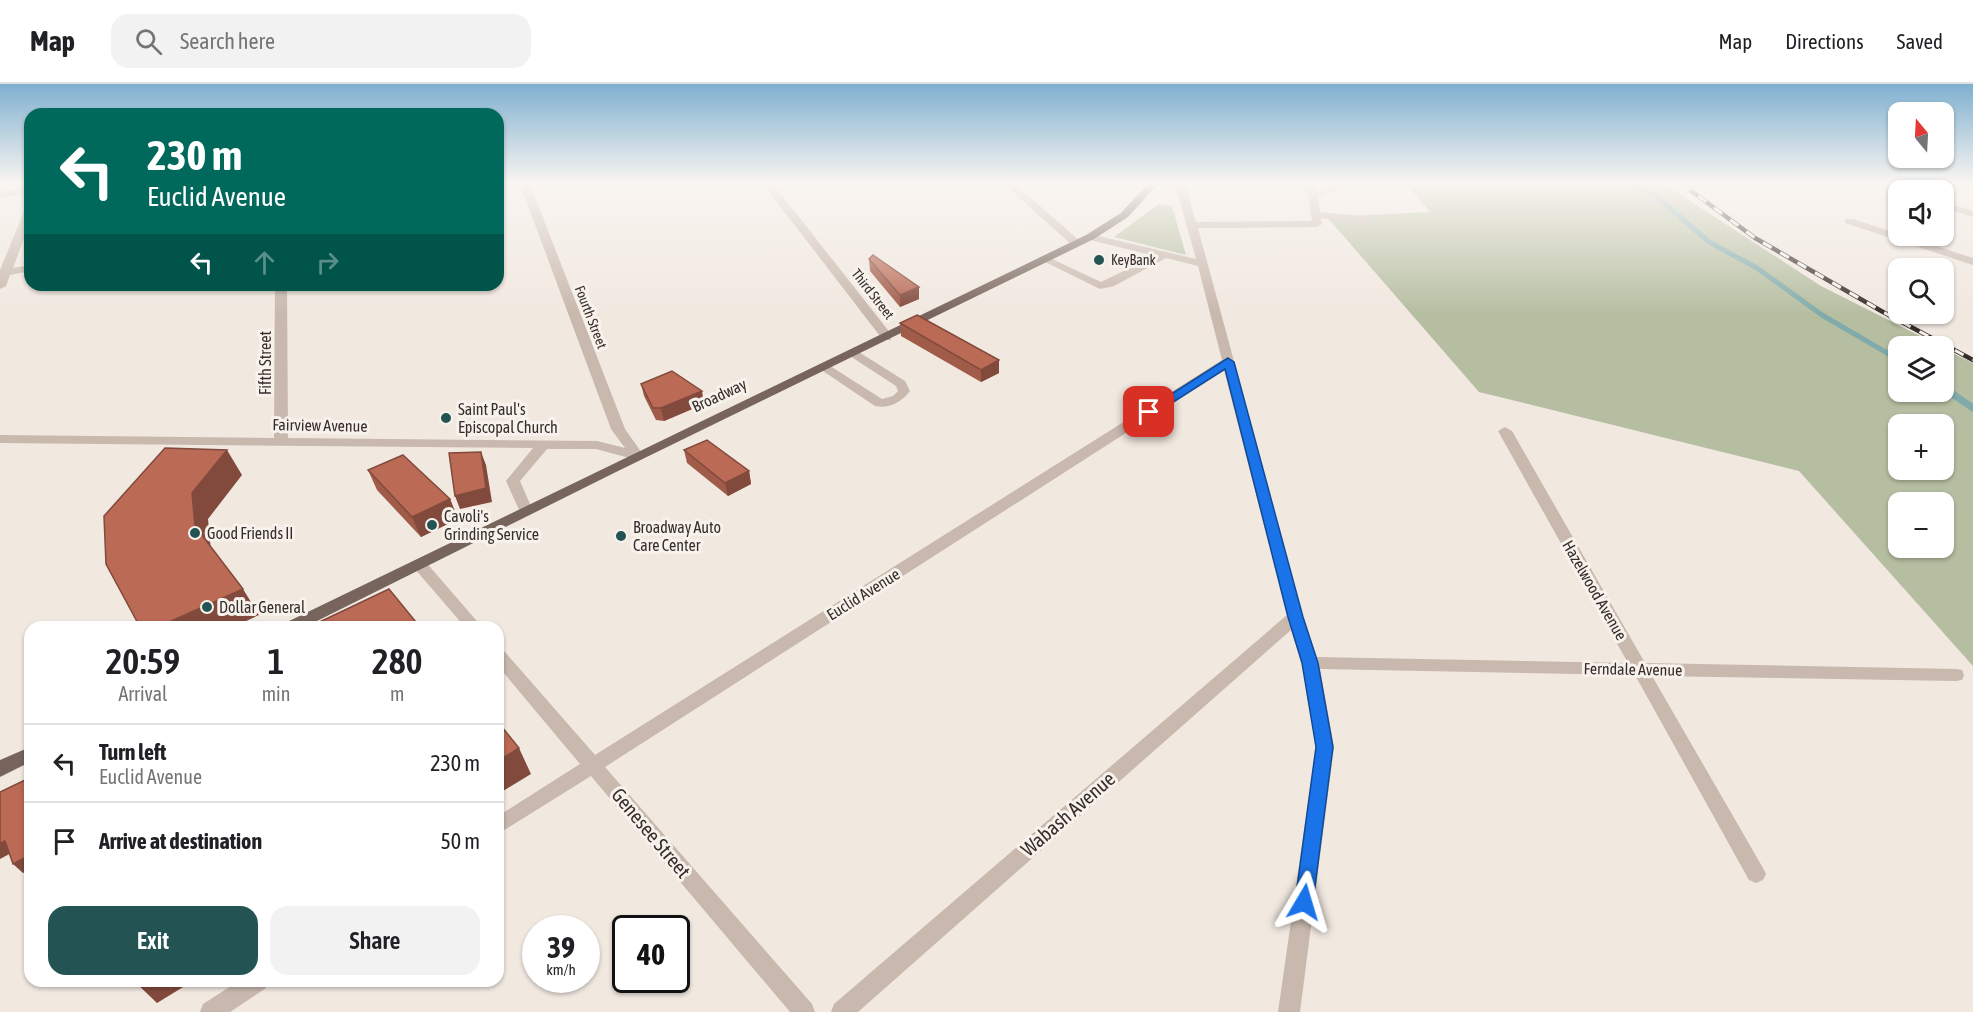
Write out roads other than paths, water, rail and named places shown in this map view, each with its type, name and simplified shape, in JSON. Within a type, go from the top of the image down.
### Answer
[{"type":"main road","name":"Broadway","points":[[303,621],[1108,227]]},
{"type":"main road","points":[[0,769],[24,757]]},
{"type":"street","points":[[0,286],[2,272],[22,227]]},
{"type":"street","name":"Fourth Street","points":[[541,227],[618,429],[637,456]]},
{"type":"street","name":"Third Street","points":[[802,227],[887,337]]},
{"type":"street","points":[[1058,227],[1076,243]]},
{"type":"street","points":[[1193,227],[1295,617],[1310,663],[1324,747],[1289,1012]]},
{"type":"street","points":[[1868,227],[1973,262]]},
{"type":"street","points":[[1090,237],[1203,264]]},
{"type":"street","points":[[1044,260],[1100,286],[1110,284],[1164,255]]},
{"type":"street","points":[[2,272],[24,268]]},
{"type":"street","name":"Fifth Street","points":[[281,291],[281,441]]},
{"type":"street","points":[[824,367],[880,403],[897,399],[904,391],[901,384],[854,353]]},
{"type":"street","name":"Euclid Avenue","points":[[504,822],[1228,362]]},
{"type":"street","name":"Hazelwood Avenue","points":[[1505,431],[1756,874]]},
{"type":"street","name":"Fairview Avenue","points":[[0,439],[597,445],[637,456]]},
{"type":"street","points":[[526,511],[513,481],[544,444]]},
{"type":"street","points":[[419,564],[469,621]]},
{"type":"street","name":"Wabash Avenue","points":[[842,1012],[1295,617]]},
{"type":"street","name":"Genesee Street","points":[[504,662],[804,1012]]},
{"type":"street","name":"Ferndale Avenue","points":[[1310,663],[1956,675]]},
{"type":"street","points":[[211,1012],[249,987]]},
{"type":"waterway","points":[[1692,227],[1709,242],[1757,268],[1822,315],[1888,354]]},
{"type":"waterway","points":[[1954,395],[1973,408]]},
{"type":"railway","points":[[1741,227],[1755,238],[1883,312],[1973,360]]},
{"type":"place","name":"KeyBank","points":[[1099,260]]},
{"type":"place","name":"Saint Paul's Episcopal Church","points":[[446,418]]},
{"type":"place","name":"Cavoli's Grinding Service","points":[[432,525]]},
{"type":"place","name":"Good Friends II","points":[[195,533]]},
{"type":"place","name":"Broadway Auto Care Center","points":[[621,536]]},
{"type":"place","name":"Dollar General","points":[[207,607]]}]
